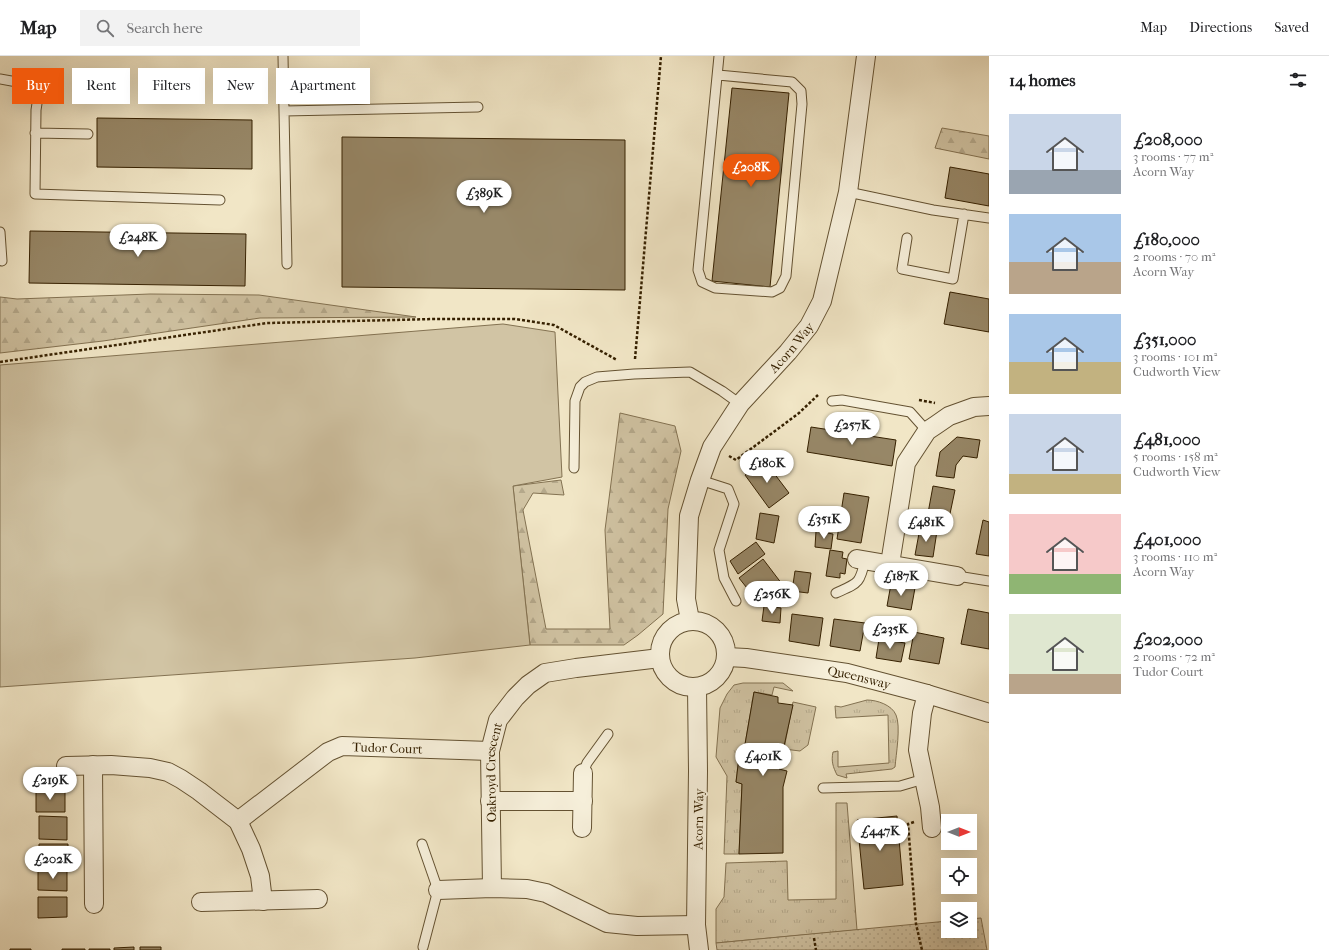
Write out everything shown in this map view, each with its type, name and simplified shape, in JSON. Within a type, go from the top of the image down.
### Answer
[{"type":"street","name":"Acorn Way","points":[[690,620],[686,599],[689,516],[700,480],[712,447],[740,404],[788,352],[809,326],[822,301],[848,192],[866,56]]},
{"type":"street","points":[[890,564],[906,463],[927,431],[950,416],[974,407],[989,406]]},
{"type":"street","points":[[861,560],[957,576]]},
{"type":"street","points":[[690,620],[702,622],[712,627],[721,635],[726,645],[724,668],[717,678],[707,684],[697,687],[685,686],[675,682],[666,674],[660,658],[661,646],[666,635],[674,627],[690,620]]},
{"type":"street","name":"Queensway","points":[[726,657],[746,658],[847,673],[927,694],[989,713]]},
{"type":"street","name":"Oakroyd Crescent","points":[[492,888],[490,751],[498,720],[515,698],[528,685],[545,673],[660,658]]},
{"type":"street","name":"Acorn Way","points":[[697,687],[698,771],[696,925],[699,950]]},
{"type":"street","points":[[927,694],[922,713],[918,750],[932,822]]},
{"type":"street","name":"Tudor Court","points":[[238,821],[328,752],[342,746],[490,751]]},
{"type":"street","points":[[66,766],[111,764],[150,768],[168,772],[199,791],[238,821],[251,849],[260,876],[263,901]]},
{"type":"street","points":[[93,765],[94,904]]},
{"type":"street","points":[[582,773],[582,828]]},
{"type":"street","points":[[490,801],[582,801]]},
{"type":"street","points":[[438,890],[492,888],[527,889],[546,892],[606,924],[637,926],[696,925]]},
{"type":"street","points":[[201,902],[318,899]]},
{"type":"lane","points":[[283,56],[287,264]]},
{"type":"lane","points":[[718,75],[792,82],[801,90],[802,104],[786,276],[780,288],[772,292],[715,288],[702,282],[698,270],[719,56]]},
{"type":"lane","points":[[0,79],[28,84],[38,97],[35,133],[35,194],[220,200]]},
{"type":"lane","points":[[284,111],[478,107]]},
{"type":"lane","points":[[35,133],[88,134]]},
{"type":"lane","points":[[848,192],[933,210],[989,218]]},
{"type":"lane","points":[[907,238],[902,269],[953,279],[964,214]]},
{"type":"lane","points":[[0,232],[2,261]]},
{"type":"lane","points":[[574,468],[575,400],[580,387],[585,382],[597,377],[690,372],[722,391],[740,404]]},
{"type":"lane","points":[[832,401],[842,400],[910,412],[927,431]]},
{"type":"lane","points":[[700,480],[728,489],[734,504],[719,550],[724,578],[736,601]]},
{"type":"lane","points":[[836,593],[854,585],[861,577],[861,560]]},
{"type":"lane","points":[[957,576],[989,581]]},
{"type":"lane","points":[[582,773],[587,763],[608,734]]},
{"type":"lane","points":[[823,788],[900,786],[924,779]]},
{"type":"lane","points":[[422,844],[438,890],[423,947]]},
{"type":"path","points":[[634,374],[635,348],[661,56]]},
{"type":"path","points":[[0,362],[266,323],[435,319],[515,319],[554,325],[618,360],[634,374]]},
{"type":"path","points":[[922,950],[916,924],[908,824],[932,822]]},
{"type":"path","points":[[814,938],[816,950]]},
{"type":"green space","points":[[942,128],[989,136],[989,159],[935,148]]},
{"type":"green space","points":[[150,294],[259,295],[416,317],[260,318],[103,341],[0,353],[0,297],[17,299]]},
{"type":"green space","points":[[503,324],[555,332],[562,477],[513,486],[530,645],[415,658],[0,687],[0,365]]},
{"type":"green space","points":[[620,413],[675,426],[681,451],[668,509],[663,614],[624,645],[530,645],[513,486],[561,480],[564,495],[533,493],[523,510],[546,629],[610,629],[605,530]]},
{"type":"green space","points":[[743,683],[783,683],[793,691],[774,687],[772,695],[754,692],[744,750],[740,750],[736,782],[742,784],[739,854],[724,854],[727,776],[716,757],[720,708],[727,694],[734,685]]},
{"type":"green space","points":[[867,700],[875,701],[888,706],[896,715],[898,733],[895,767],[892,769],[846,774],[847,778],[837,775],[833,764],[833,752],[838,751],[838,767],[889,763],[888,715],[836,718],[835,706],[841,707]]},
{"type":"green space","points":[[793,702],[816,707],[808,745],[800,751],[784,749]]},
{"type":"green space","points":[[836,803],[847,803],[857,930],[716,943],[716,909],[724,897],[726,863],[787,861],[788,900],[836,899]]},
{"type":"green space","points":[[977,918],[981,918],[987,950],[717,950],[716,943],[941,922],[941,938],[977,938]]},
{"type":"building","points":[[732,88],[789,93],[770,287],[712,281]]},
{"type":"building","points":[[97,118],[252,120],[252,169],[97,167]]},
{"type":"building","points":[[342,137],[625,140],[625,290],[342,287]]},
{"type":"building","points":[[950,167],[989,174],[989,206],[945,198]]},
{"type":"building","points":[[30,231],[246,234],[245,286],[29,283]]},
{"type":"building","points":[[950,292],[989,299],[989,332],[944,324]]},
{"type":"building","points":[[811,427],[896,440],[892,466],[807,452]]},
{"type":"building","points":[[957,437],[980,440],[977,458],[963,456],[956,465],[954,478],[936,476],[940,452]]},
{"type":"building","points":[[764,460],[789,493],[769,508],[745,475]]},
{"type":"building","points":[[933,486],[955,490],[947,528],[926,524]]},
{"type":"building","points":[[844,493],[869,497],[861,543],[837,539]]},
{"type":"building","points":[[760,513],[779,516],[774,543],[756,539]]},
{"type":"building","points":[[983,520],[989,522],[989,556],[976,554]]},
{"type":"building","points":[[920,528],[937,531],[933,557],[915,555]]},
{"type":"building","points":[[816,531],[833,534],[831,549],[815,547]]},
{"type":"building","points":[[756,542],[765,554],[738,574],[730,561]]},
{"type":"building","points":[[830,550],[843,552],[842,558],[847,559],[845,574],[840,573],[840,578],[826,576]]},
{"type":"building","points":[[763,559],[782,584],[758,602],[739,578]]},
{"type":"building","points":[[795,571],[811,573],[808,593],[792,591]]},
{"type":"building","points":[[891,584],[915,588],[911,610],[887,606]]},
{"type":"building","points":[[764,606],[781,608],[780,623],[762,621]]},
{"type":"building","points":[[968,609],[989,613],[989,649],[961,644]]},
{"type":"building","points":[[792,614],[823,618],[819,646],[789,641]]},
{"type":"building","points":[[834,619],[865,623],[860,651],[830,646]]},
{"type":"building","points":[[914,632],[944,638],[939,664],[909,659]]},
{"type":"building","points":[[879,639],[905,643],[901,662],[876,658]]},
{"type":"building","points":[[754,692],[778,697],[778,703],[793,705],[779,769],[787,771],[783,787],[783,853],[739,854],[742,784],[736,782],[740,749],[744,750]]},
{"type":"building","points":[[36,790],[65,790],[65,812],[36,812]]},
{"type":"building","points":[[39,816],[67,817],[67,840],[39,839]]},
{"type":"building","points":[[897,816],[903,885],[864,889],[857,820]]},
{"type":"building","points":[[39,844],[68,844],[68,865],[39,865]]},
{"type":"building","points":[[38,870],[67,870],[67,891],[38,890]]},
{"type":"building","points":[[38,897],[67,897],[67,917],[38,918]]},
{"type":"building","points":[[134,947],[134,950],[114,950],[114,948]]},
{"type":"building","points":[[140,947],[161,947],[161,950],[140,950]]},
{"type":"building","points":[[31,949],[31,950],[10,950]]},
{"type":"building","points":[[85,949],[85,950],[62,950]]},
{"type":"building","points":[[110,949],[110,950],[89,950]]}]
